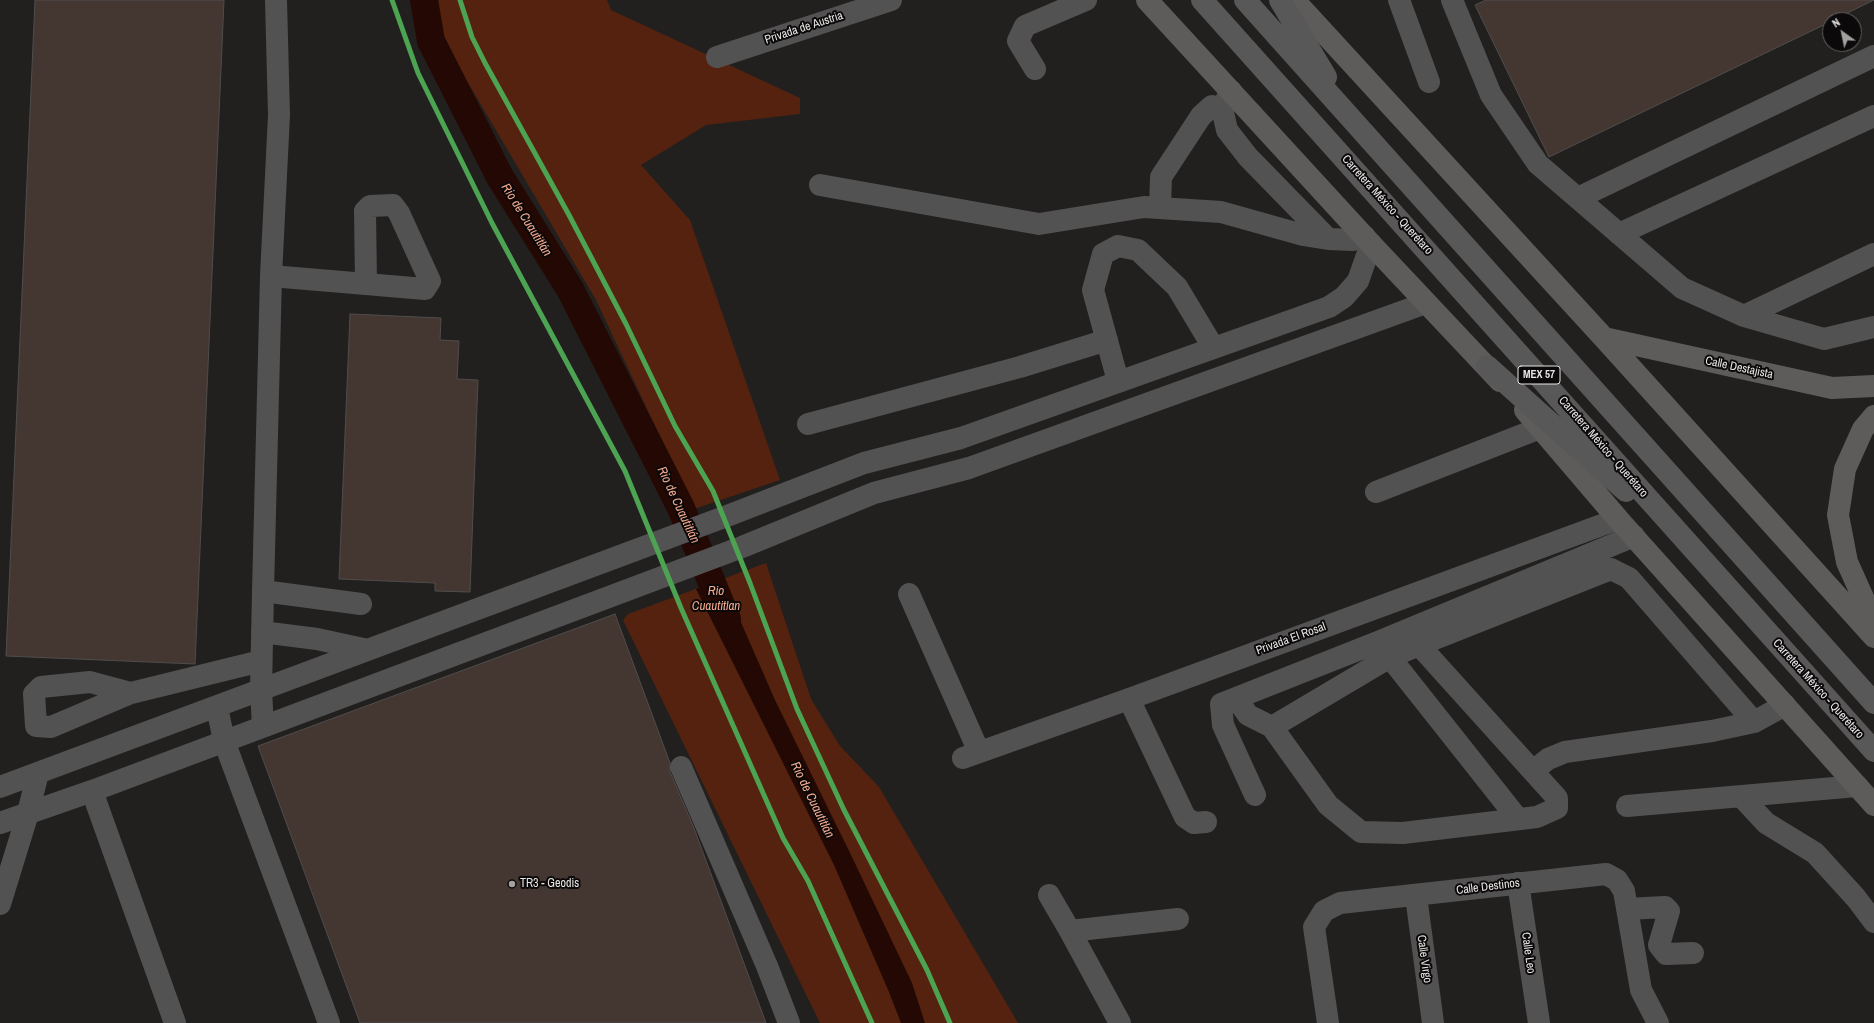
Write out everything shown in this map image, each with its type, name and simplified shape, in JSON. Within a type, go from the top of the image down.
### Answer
[{"type":"highway","name":"Carretera México - Querétaro","points":[[1202,0],[1529,363],[1704,562],[1874,751]]},
{"type":"highway","name":"MEX 57","points":[[1245,0],[1874,703]]},
{"type":"highway","points":[[1280,0],[1316,58],[1348,114]]},
{"type":"highway","points":[[1487,366],[1704,562]]},
{"type":"main road","points":[[1147,0],[1226,100],[1367,240],[1487,366],[1618,519],[1874,805]]},
{"type":"main road","points":[[1294,0],[1604,338],[1874,636]]},
{"type":"main road","name":"Calle Destajista","points":[[1604,338],[1832,388],[1874,386]]},
{"type":"main road","points":[[1874,416],[1863,429],[1845,469],[1838,515],[1847,562],[1874,622]]},
{"type":"street","points":[[263,727],[261,690],[262,632],[271,276],[279,115],[276,0]]},
{"type":"street","name":"Privada de Austria","points":[[717,57],[891,0]]},
{"type":"street","points":[[1034,69],[1018,41],[1025,26],[1086,0]]},
{"type":"street","points":[[1399,0],[1429,82]]},
{"type":"street","points":[[1452,0],[1492,95],[1538,164],[1682,288],[1744,316],[1824,339],[1874,327]]},
{"type":"street","points":[[1578,198],[1874,56]]},
{"type":"street","points":[[1160,208],[1161,177],[1201,116],[1212,106],[1226,100],[1227,130],[1248,157],[1328,239]]},
{"type":"street","points":[[1619,234],[1874,116]]},
{"type":"street","points":[[0,787],[612,560],[864,463],[961,438],[1235,339],[1329,307],[1344,297],[1358,281],[1367,240],[1328,239],[1303,235],[1221,212],[1144,206],[1039,224],[820,185]]},
{"type":"street","points":[[1118,381],[1093,290],[1103,254],[1118,246],[1138,250],[1177,287],[1213,347]]},
{"type":"street","points":[[1744,316],[1874,254]]},
{"type":"street","points":[[271,276],[366,284]]},
{"type":"street","points":[[1344,297],[1357,328]]},
{"type":"street","points":[[0,823],[92,791],[742,548],[874,493],[969,468],[1016,452],[1193,386],[1426,303]]},
{"type":"street","points":[[1235,339],[1246,368]]},
{"type":"street","points":[[808,424],[1020,367],[1107,340]]},
{"type":"street","points":[[1183,358],[1193,386]]},
{"type":"street","points":[[1005,422],[1016,452]]},
{"type":"street","points":[[1376,492],[1540,428]]},
{"type":"street","name":"Privada El Rosal","points":[[909,594],[971,755],[1129,699],[1618,519]]},
{"type":"street","points":[[1255,795],[1223,725],[1221,704],[1384,650],[1634,536]]},
{"type":"street","points":[[1272,727],[1384,650],[1419,645],[1611,569],[1629,578],[1754,722]]},
{"type":"street","points":[[263,591],[361,604]]},
{"type":"street","points":[[262,632],[317,639],[368,650]]},
{"type":"street","points":[[1236,698],[1248,715],[1272,727],[1328,805],[1361,832],[1403,833],[1537,817],[1557,808],[1557,798],[1419,645]]},
{"type":"street","points":[[1384,650],[1518,819]]},
{"type":"street","points":[[131,693],[262,661]]},
{"type":"street","points":[[1129,699],[1185,817],[1194,823],[1206,822]]},
{"type":"street","points":[[1533,771],[1548,759],[1564,752],[1712,731],[1754,722],[1785,705]]},
{"type":"street","points":[[217,707],[224,741],[329,1023]]},
{"type":"street","points":[[681,767],[767,966],[789,1023]]},
{"type":"street","points":[[0,904],[28,813],[38,773]]},
{"type":"street","points":[[1627,806],[1856,786]]},
{"type":"street","points":[[92,791],[175,1023]]},
{"type":"street","points":[[1741,796],[1766,823],[1815,853],[1856,898],[1874,922]]},
{"type":"street","name":"Calle Destinos","points":[[1328,1023],[1314,927],[1324,911],[1340,903],[1416,896],[1606,874],[1617,880],[1624,891],[1641,990],[1658,1023]]},
{"type":"street","name":"Calle Leo","points":[[1518,883],[1539,1023]]},
{"type":"street","points":[[1049,895],[1120,1023]]},
{"type":"street","name":"Calle Virgo","points":[[1416,896],[1433,1023]]},
{"type":"street","points":[[1627,909],[1665,907],[1669,911],[1659,945],[1666,954],[1693,953]]},
{"type":"street","points":[[1070,931],[1178,919]]},
{"type":"shaded area","points":[[436,0],[607,0],[611,10],[800,98],[800,114],[706,125],[641,165],[690,220],[780,480],[694,509],[596,300],[444,42]]},
{"type":"shaded area","points":[[766,563],[811,699],[840,746],[879,787],[1018,1023],[820,1023],[623,620],[628,614]]},
{"type":"water","name":"Rio Cuautitlan","points":[[722,579],[775,700],[912,983],[925,1023],[901,1023],[834,865],[696,589]]},
{"type":"building","points":[[35,0],[224,0],[195,664],[6,656]]},
{"type":"building","points":[[1486,0],[1874,0],[1849,12],[1822,12],[1822,26],[1549,157],[1475,5]]},
{"type":"building","points":[[350,314],[441,318],[440,340],[459,341],[457,379],[478,380],[470,592],[435,591],[435,583],[339,579]]},
{"type":"building","name":"TR3 - Geodis","points":[[615,614],[670,763],[670,772],[694,828],[766,1023],[360,1023],[258,746]]},
{"type":"waterway","name":"Rio de Cuautitlán","points":[[424,0],[431,41],[500,177],[570,289],[681,508],[727,619]]},
{"type":"cycle path","points":[[392,0],[418,73],[492,223],[625,471],[681,608],[783,838],[808,881],[872,1023]]},
{"type":"cycle path","points":[[460,0],[472,37],[485,63],[569,215],[626,324],[675,426],[713,491],[750,583],[797,709],[844,810],[927,970],[950,1023]]},
{"type":"place","name":"TR3 - Geodis","points":[[512,884]]}]
